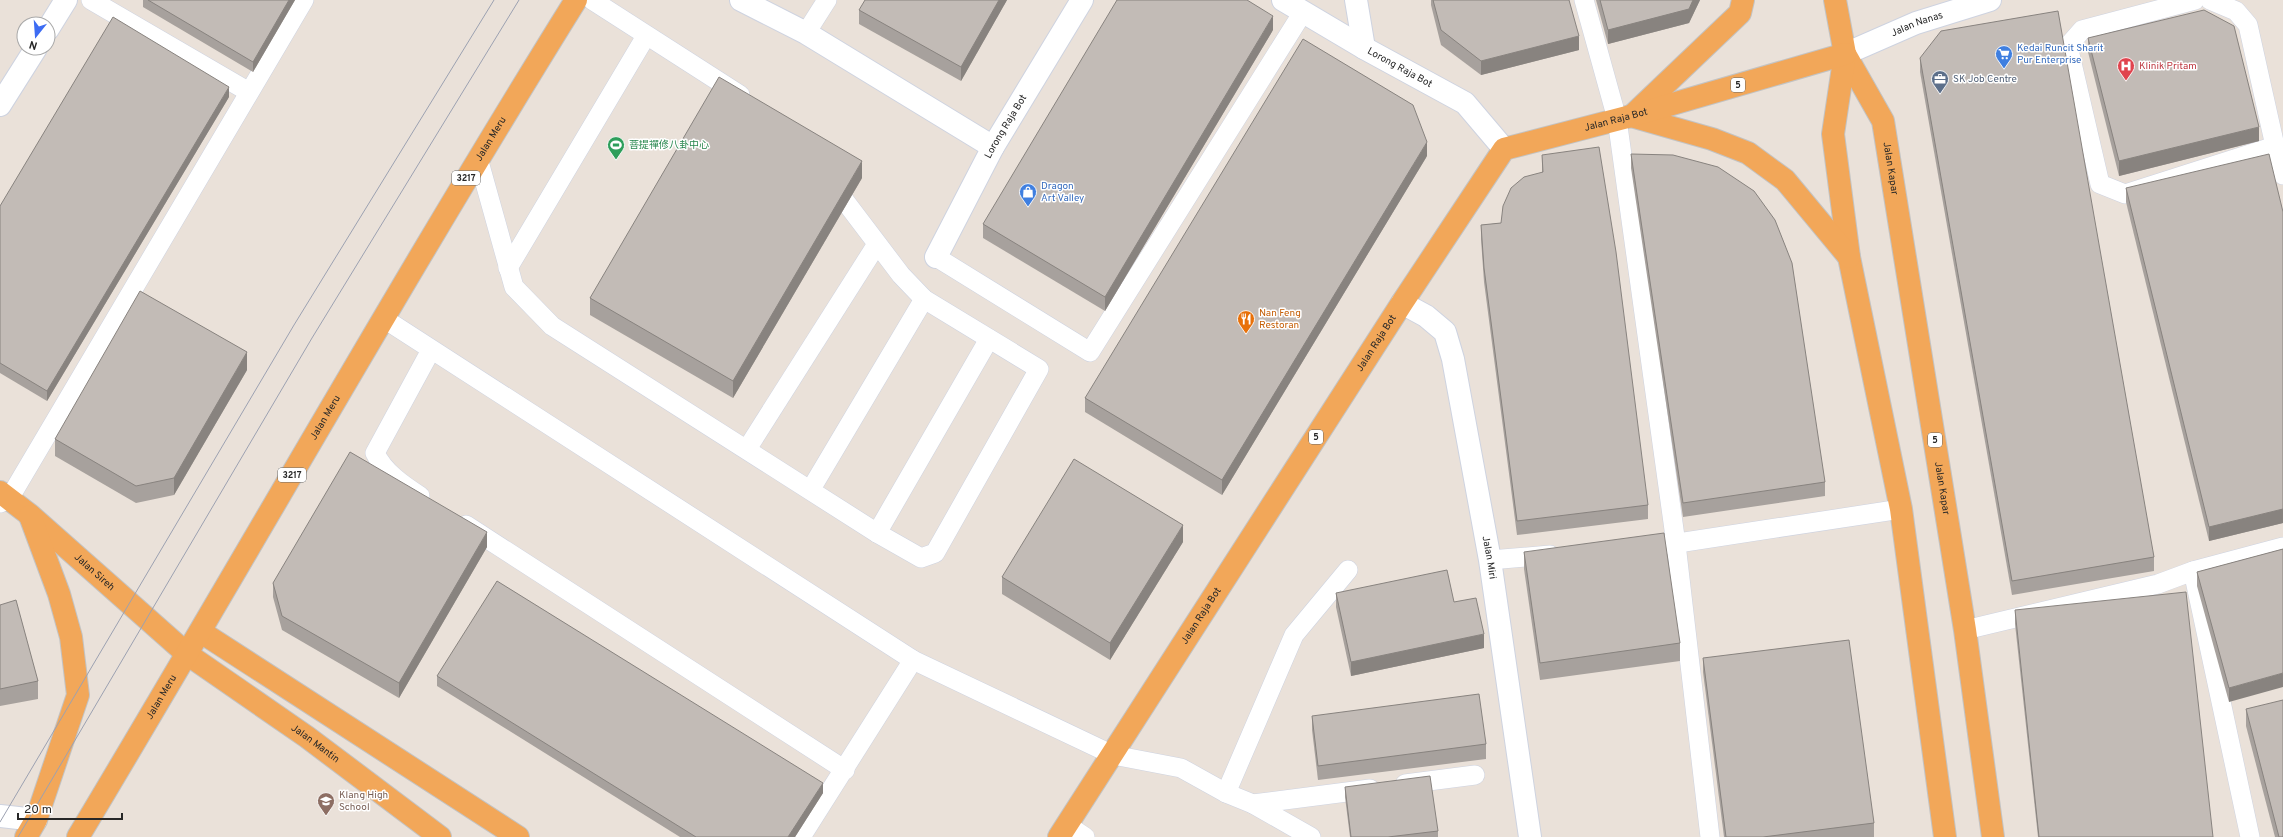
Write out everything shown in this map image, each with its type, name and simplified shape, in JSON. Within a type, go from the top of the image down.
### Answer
[{"type":"highway","name":"Jalan Meru","points":[[78,837],[478,158],[576,0]]},
{"type":"highway","name":"5","points":[[1624,118],[1740,13],[1743,0]]},
{"type":"highway","name":"Jalan Kapar","points":[[1835,0],[1845,54],[1883,121],[1965,630],[1993,837]]},
{"type":"highway","name":"Jalan Raja Bot","points":[[1063,831],[1402,303],[1504,149],[1624,118],[1845,54]]},
{"type":"highway","name":"Jalan Kapar","points":[[1845,54],[1832,134],[1849,257],[1901,509],[1945,837]]},
{"type":"highway","points":[[1624,118],[1712,139],[1748,153],[1785,180],[1849,257]]},
{"type":"highway","name":"Jalan Sireh","points":[[3,498],[30,514],[187,654]]},
{"type":"highway","points":[[30,514],[60,594],[71,637],[78,695],[31,829]]},
{"type":"highway","points":[[200,632],[518,837]]},
{"type":"highway","name":"Jalan Mantin","points":[[187,654],[307,737],[440,837]]},
{"type":"street","points":[[56,16],[66,0]]},
{"type":"street","points":[[741,0],[806,34],[993,146]]},
{"type":"street","name":"Lorong Raja Bot","points":[[936,257],[993,146],[1082,0]]},
{"type":"street","name":"Lorong Raja Bot","points":[[1282,0],[1364,48],[1465,103],[1504,149]]},
{"type":"street","points":[[1356,0],[1364,48]]},
{"type":"street","name":"Jalan Nanas","points":[[1845,54],[1916,23],[1990,0]]},
{"type":"street","points":[[0,106],[31,56]]},
{"type":"street","name":"Jalan Miri","points":[[1402,303],[1426,316],[1445,332],[1453,359],[1490,560],[1530,837]]},
{"type":"street","points":[[0,816],[31,829]]},
{"type":"lane","points":[[91,0],[249,92]]},
{"type":"lane","points":[[3,498],[304,0]]},
{"type":"lane","points":[[592,0],[646,36],[754,103]]},
{"type":"lane","points":[[806,34],[827,0]]},
{"type":"lane","points":[[1584,0],[1624,118],[1710,837]]},
{"type":"lane","points":[[2195,0],[2082,30],[2068,46],[2100,184],[2125,194],[2275,146]]},
{"type":"lane","points":[[2210,0],[2236,11],[2248,25],[2275,146],[2283,175]]},
{"type":"lane","points":[[936,257],[1090,352],[1303,12]]},
{"type":"lane","points":[[508,268],[646,36]]},
{"type":"lane","points":[[478,158],[514,287],[552,326],[811,489],[877,533],[921,558],[935,553],[1039,369],[924,299],[900,275],[820,168]]},
{"type":"lane","points":[[747,449],[877,244]]},
{"type":"lane","points":[[811,489],[924,299]]},
{"type":"lane","points":[[383,318],[913,660],[1113,755],[1181,768],[1226,793],[1254,804],[1311,837]]},
{"type":"lane","points":[[877,533],[989,339]]},
{"type":"lane","points":[[431,350],[375,453],[379,461],[400,483],[434,504]]},
{"type":"lane","points":[[1645,546],[1676,544],[1901,509]]},
{"type":"lane","points":[[453,517],[845,770]]},
{"type":"lane","points":[[1965,630],[2158,584],[2193,571],[2283,547]]},
{"type":"lane","points":[[1490,560],[1568,553]]},
{"type":"lane","points":[[1226,793],[1294,635],[1348,570]]},
{"type":"lane","points":[[2193,571],[2250,837]]},
{"type":"lane","points":[[801,837],[845,770],[913,660]]},
{"type":"lane","points":[[1254,804],[1474,775]]},
{"type":"lane","points":[[1063,831],[1085,837]]},
{"type":"building","points":[[148,0],[289,0],[253,62]]},
{"type":"building","points":[[865,0],[999,0],[961,67],[859,10]]},
{"type":"building","points":[[1117,0],[1247,0],[1273,16],[1105,297],[983,224]]},
{"type":"building","points":[[1433,0],[1569,0],[1579,36],[1481,61],[1441,30]]},
{"type":"building","points":[[1600,0],[1693,0],[1689,9],[1608,30]]},
{"type":"building","points":[[2204,10],[2234,26],[2259,127],[2119,161],[2088,38]]},
{"type":"building","points":[[2058,11],[2154,557],[2012,581],[1920,58],[1941,31]]},
{"type":"building","points":[[113,17],[229,87],[47,391],[0,363],[0,206]]},
{"type":"building","points":[[1303,39],[1413,105],[1427,142],[1222,480],[1085,398]]},
{"type":"building","points":[[719,77],[862,161],[733,381],[590,298]]},
{"type":"building","points":[[1599,147],[1616,252],[1648,505],[1517,521],[1484,268],[1481,225],[1501,223],[1503,206],[1511,188],[1524,177],[1543,172],[1542,155]]},
{"type":"building","points":[[1631,154],[1673,155],[1718,167],[1754,191],[1775,220],[1792,263],[1825,482],[1683,503]]},
{"type":"building","points":[[2269,154],[2283,212],[2283,509],[2209,527],[2126,188]]},
{"type":"building","points":[[140,291],[247,352],[174,478],[136,486],[55,439]]},
{"type":"building","points":[[350,452],[487,532],[399,683],[282,616],[273,583]]},
{"type":"building","points":[[1074,459],[1183,525],[1110,643],[1002,577]]},
{"type":"building","points":[[1664,533],[1680,643],[1540,663],[1524,552]]},
{"type":"building","points":[[2283,549],[2283,673],[2229,688],[2197,572]]},
{"type":"building","points":[[1447,570],[1454,602],[1476,598],[1484,634],[1351,662],[1336,593]]},
{"type":"building","points":[[497,581],[823,783],[788,837],[696,837],[437,676]]},
{"type":"building","points":[[2186,592],[2213,837],[2039,837],[2015,610]]},
{"type":"building","points":[[16,600],[38,681],[0,689],[0,605]]},
{"type":"building","points":[[1849,640],[1874,823],[1763,837],[1726,837],[1703,658]]},
{"type":"building","points":[[1479,694],[1486,744],[1318,766],[1312,716]]},
{"type":"building","points":[[2283,700],[2283,837],[2279,837],[2246,709]]},
{"type":"building","points":[[1430,776],[1438,831],[1388,837],[1351,837],[1345,787]]},
{"type":"tram line","points":[[0,822],[294,325],[494,0]]},
{"type":"tram line","points":[[18,837],[312,338],[519,0]]},
{"type":"place","name":"Kedai Runcit Sharit Pur Enterprise","points":[[2004,69]]},
{"type":"place","name":"Klinik Pritam","points":[[2126,81]]},
{"type":"place","name":"SK Job Centre","points":[[1940,94]]},
{"type":"place","name":"菩提禪修八卦中心","points":[[616,160]]},
{"type":"place","name":"Dragon Art Valley","points":[[1028,207]]},
{"type":"place","name":"Nan Feng Restoran","points":[[1246,334]]},
{"type":"place","name":"Klang High School","points":[[326,816]]}]
